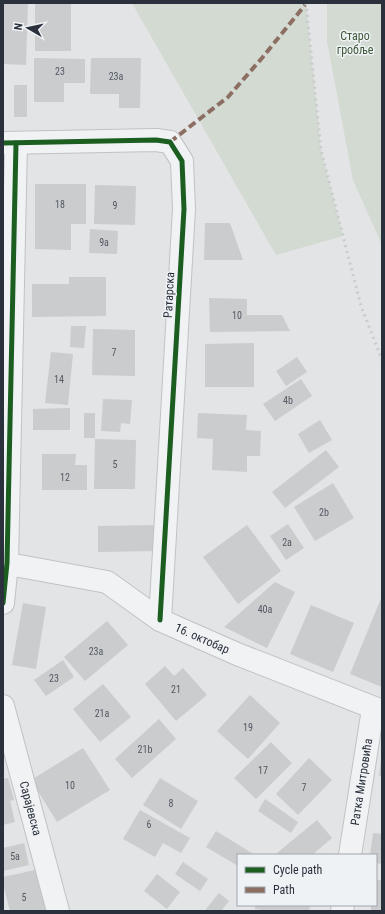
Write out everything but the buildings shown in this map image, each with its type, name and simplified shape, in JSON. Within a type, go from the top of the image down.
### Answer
[{"type":"street","name":"Ратарска","points":[[9,143],[156,140],[170,142],[182,161],[184,209],[160,620]]},
{"type":"street","points":[[3,603],[5,563],[9,143]]},
{"type":"street","name":"16. октобар","points":[[5,563],[107,582],[160,620],[237,654],[378,710]]},
{"type":"street","name":"Сарајевска","points":[[3,706],[58,911]]},
{"type":"street","name":"Ратка Митровића","points":[[350,854],[378,710]]},
{"type":"green space","points":[[132,3],[306,3],[321,150],[343,236],[276,255]]},
{"type":"green space","name":"Старо гробље","points":[[327,3],[382,3],[382,245],[353,180],[327,41]]},
{"type":"railway","points":[[306,3],[321,150],[361,306],[382,360]]},
{"type":"marked path","points":[[170,142],[228,97],[305,5]]},
{"type":"cycle path","points":[[3,143],[156,140],[170,142],[182,161],[184,209],[160,620]]},
{"type":"cycle path","points":[[3,603],[7,563],[16,143]]}]
